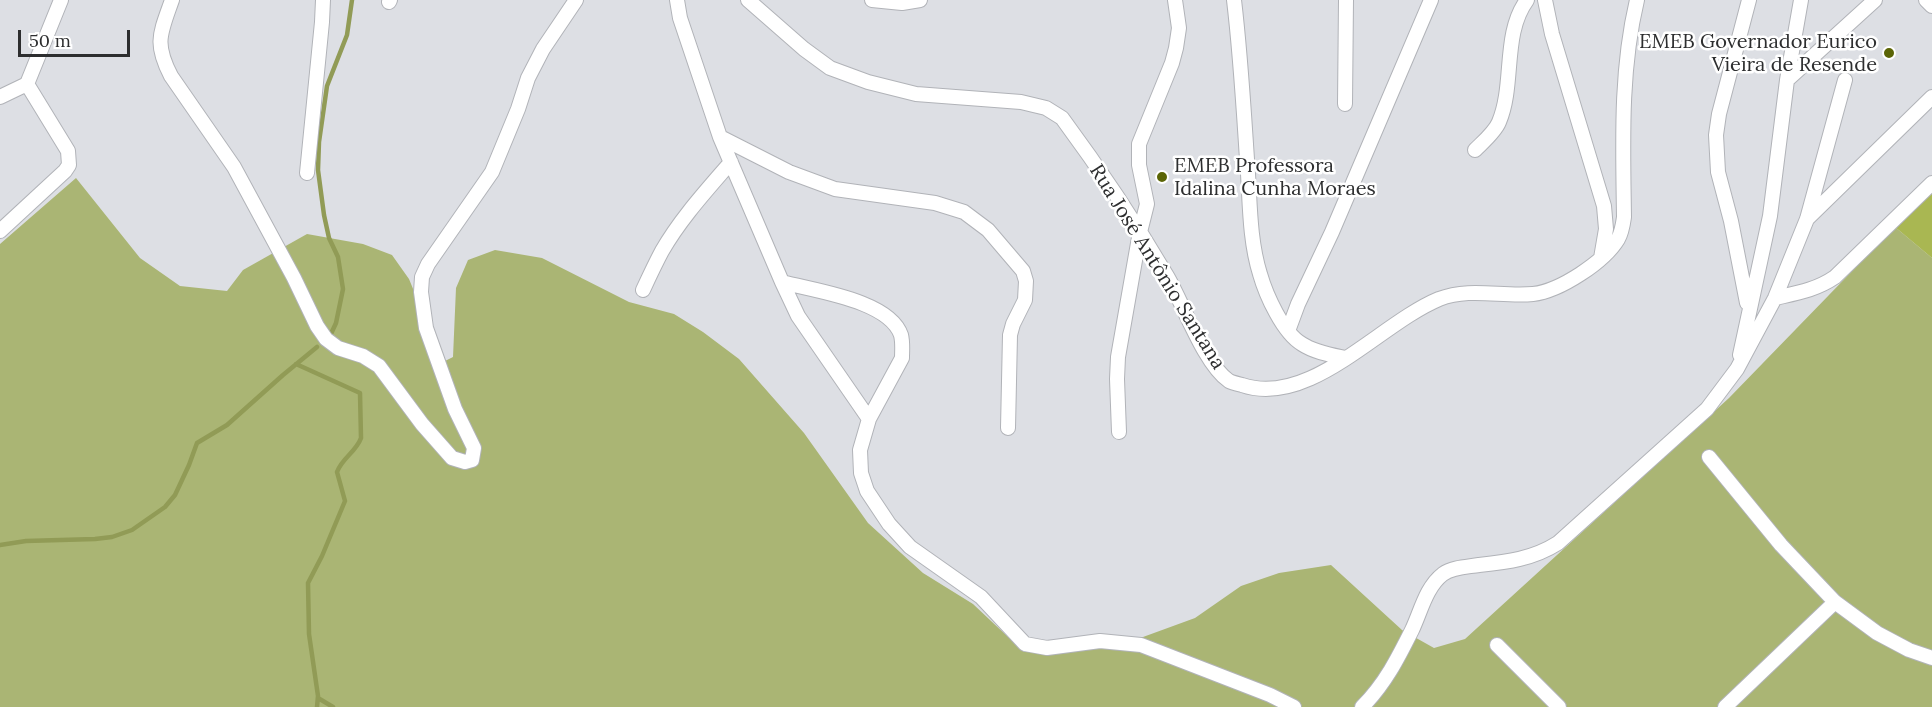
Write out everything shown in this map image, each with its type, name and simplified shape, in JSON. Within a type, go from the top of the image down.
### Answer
[{"type":"street","points":[[0,97],[27,84],[61,0]]},
{"type":"street","points":[[172,0],[160,35],[160,48],[164,61],[171,76],[234,168],[289,268],[317,326],[326,339],[338,348],[363,356],[379,366],[422,424],[452,458],[465,462],[472,460],[474,447],[455,409],[426,328],[421,292],[422,277],[428,264],[492,172],[528,78],[543,49],[576,0]]},
{"type":"street","points":[[307,173],[323,0]]},
{"type":"street","points":[[677,0],[680,18],[720,137],[782,282],[798,316],[869,419]]},
{"type":"street","name":"Rua José Antônio Santana","points":[[748,0],[804,49],[830,68],[868,82],[916,94],[1020,102],[1046,108],[1062,118],[1140,232],[1215,365],[1230,381],[1251,388],[1276,389],[1300,384],[1345,358],[1423,306],[1447,296],[1474,292],[1534,294],[1557,287],[1601,258],[1618,239],[1624,217],[1625,64],[1629,32],[1637,0]]},
{"type":"street","points":[[872,0],[902,3],[920,0]]},
{"type":"street","points":[[1119,432],[1118,357],[1147,204],[1139,165],[1139,144],[1176,48],[1179,28],[1175,0]]},
{"type":"street","points":[[1234,0],[1253,242],[1260,275],[1271,302],[1288,331],[1301,344],[1345,358]]},
{"type":"street","points":[[1345,104],[1346,0]]},
{"type":"street","points":[[1288,331],[1298,303],[1332,232],[1431,0]]},
{"type":"street","points":[[1475,150],[1499,123],[1506,93],[1514,34],[1521,8],[1527,0]]},
{"type":"street","points":[[1545,0],[1552,34],[1604,206],[1606,229],[1601,258]]},
{"type":"street","points":[[1749,0],[1719,114],[1716,135],[1718,172],[1731,221],[1749,309]]},
{"type":"street","points":[[1737,369],[1770,216],[1787,80],[1801,0]]},
{"type":"street","points":[[1787,80],[1875,0]]},
{"type":"street","points":[[1926,0],[1932,6]]},
{"type":"street","points":[[1362,707],[1392,671],[1430,588],[1445,572],[1455,568],[1533,556],[1558,543],[1699,416],[1723,390],[1737,369],[1775,298],[1807,219],[1845,80]]},
{"type":"street","points":[[0,231],[69,165],[68,151],[27,84]]},
{"type":"street","points":[[1807,219],[1932,97]]},
{"type":"street","points":[[720,137],[810,181],[835,189],[935,202],[964,212],[988,230],[1023,271],[1026,281],[1025,300],[1013,324],[1009,343],[1008,428]]},
{"type":"street","points":[[643,290],[661,253],[675,231],[691,208],[731,162]]},
{"type":"street","points":[[1775,298],[1808,291],[1835,277],[1932,183]]},
{"type":"street","points":[[782,282],[870,306],[885,314],[895,324],[901,335],[902,358],[869,419],[860,450],[861,473],[867,491],[889,524],[910,547],[981,597],[1025,644],[1047,648],[1100,641],[1141,645],[1270,695],[1294,707]]},
{"type":"street","points":[[1709,458],[1781,546],[1835,602],[1876,633],[1909,650],[1932,658]]},
{"type":"street","points":[[1725,707],[1835,602]]},
{"type":"street","points":[[1497,645],[1558,707]]},
{"type":"green space","points":[[76,178],[140,258],[180,286],[227,291],[243,270],[307,234],[363,244],[392,255],[409,279],[443,362],[453,357],[456,288],[468,260],[495,250],[542,258],[629,302],[674,314],[739,359],[804,433],[868,523],[923,573],[973,604],[1024,652],[1100,637],[1143,637],[1195,618],[1241,586],[1279,573],[1331,565],[1402,630],[1434,648],[1465,639],[1729,398],[1895,227],[1932,258],[1932,707],[0,707],[0,244]]},
{"type":"green space","points":[[1932,190],[1932,258],[1895,227]]},
{"type":"waterway","points":[[330,336],[336,323],[343,289],[338,257],[329,238],[324,215],[318,170],[319,142],[327,86],[347,35],[352,0]]},
{"type":"waterway","points":[[0,545],[26,541],[95,539],[112,537],[132,530],[165,507],[175,495],[197,443],[227,425],[317,347]]},
{"type":"waterway","points":[[296,364],[360,393],[361,438],[337,472],[345,501],[308,583],[309,634],[318,696],[317,707]]},
{"type":"waterway","points":[[318,698],[333,707]]},
{"type":"place","name":"EMEB Governador Eurico Vieira de Resende","points":[[1889,53]]},
{"type":"place","name":"EMEB Professora Idalina Cunha Moraes","points":[[1162,177]]}]
